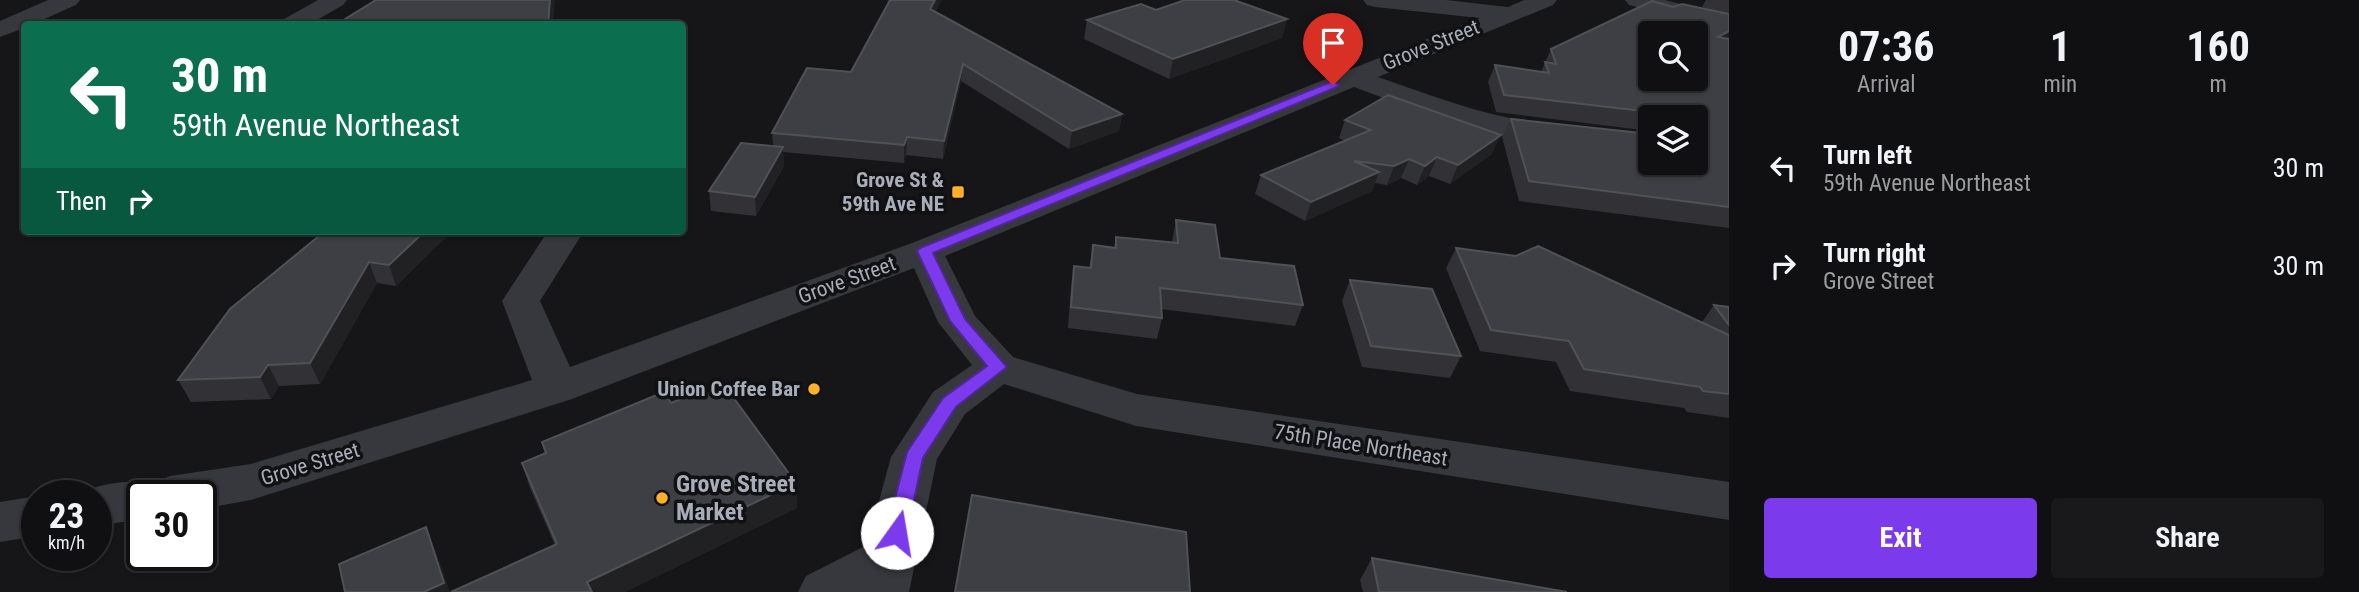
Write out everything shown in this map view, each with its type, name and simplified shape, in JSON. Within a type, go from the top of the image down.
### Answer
[{"type":"street","points":[[0,30],[68,0]]},
{"type":"street","points":[[298,21],[335,0]]},
{"type":"street","points":[[1376,0],[1511,14]]},
{"type":"street","name":"Grove Street","points":[[217,487],[251,482],[556,388],[925,251],[1545,0]]},
{"type":"street","points":[[1637,0],[1729,24]]},
{"type":"street","points":[[1352,77],[1465,117],[1513,128],[1591,136]]},
{"type":"street","points":[[556,388],[521,301],[563,235]]},
{"type":"street","points":[[825,592],[886,575],[914,457],[950,402],[998,367],[958,321],[925,251]]},
{"type":"street","name":"75th Place Northeast","points":[[998,367],[1136,410],[1729,501]]},
{"type":"street","points":[[0,522],[21,519]]},
{"type":"building","points":[[376,0],[550,0],[548,21],[342,21]]},
{"type":"building","points":[[890,0],[935,0],[930,9],[1122,114],[1072,131],[963,64],[944,141],[907,137],[904,145],[772,133],[807,68],[851,72]]},
{"type":"building","points":[[1185,0],[1234,0],[1287,19],[1173,59],[1087,20],[1141,4],[1156,10]]},
{"type":"building","points":[[1652,1],[1673,7],[1682,4],[1729,14],[1729,31],[1718,37],[1729,39],[1729,207],[1529,181],[1511,119],[1638,133],[1638,175],[1708,175],[1708,105],[1638,105],[1638,110],[1504,95],[1495,65],[1549,73],[1545,62],[1556,64],[1551,49]]},
{"type":"building","points":[[1388,95],[1501,135],[1458,165],[1437,157],[1425,166],[1409,159],[1394,166],[1354,161],[1379,172],[1311,202],[1261,175],[1371,130],[1345,120]]},
{"type":"building","points":[[741,143],[783,147],[755,197],[709,191]]},
{"type":"building","points":[[1176,220],[1215,225],[1220,258],[1294,266],[1303,305],[1160,288],[1162,318],[1071,307],[1074,266],[1091,268],[1093,245],[1116,248],[1116,237],[1178,243]]},
{"type":"building","points":[[320,235],[421,235],[389,265],[369,262],[310,363],[268,365],[260,377],[178,380],[230,309]]},
{"type":"building","points":[[1538,246],[1729,335],[1729,394],[1584,369],[1569,341],[1491,330],[1456,248],[1516,256]]},
{"type":"building","points":[[1350,280],[1432,289],[1461,356],[1371,346]]},
{"type":"building","points":[[1714,305],[1729,307],[1729,325]]},
{"type":"building","name":"Grove Street Market","points":[[722,382],[796,483],[587,582],[592,592],[451,592],[557,544],[522,463],[546,453],[542,442],[664,392],[671,403]]},
{"type":"building","points":[[972,495],[1186,532],[1190,592],[955,592]]},
{"type":"building","points":[[426,527],[444,583],[424,592],[345,592],[339,564]]},
{"type":"building","points":[[1372,558],[1567,592],[1379,592]]},
{"type":"place","name":"Grove St & 59th Ave NE","points":[[958,192]]},
{"type":"place","name":"Union Coffee Bar","points":[[814,389]]},
{"type":"place","name":"Grove Street Market","points":[[662,498]]},
{"type":"route","points":[[897,533],[914,457],[950,402],[998,367],[958,321],[925,251],[1333,85]]}]
